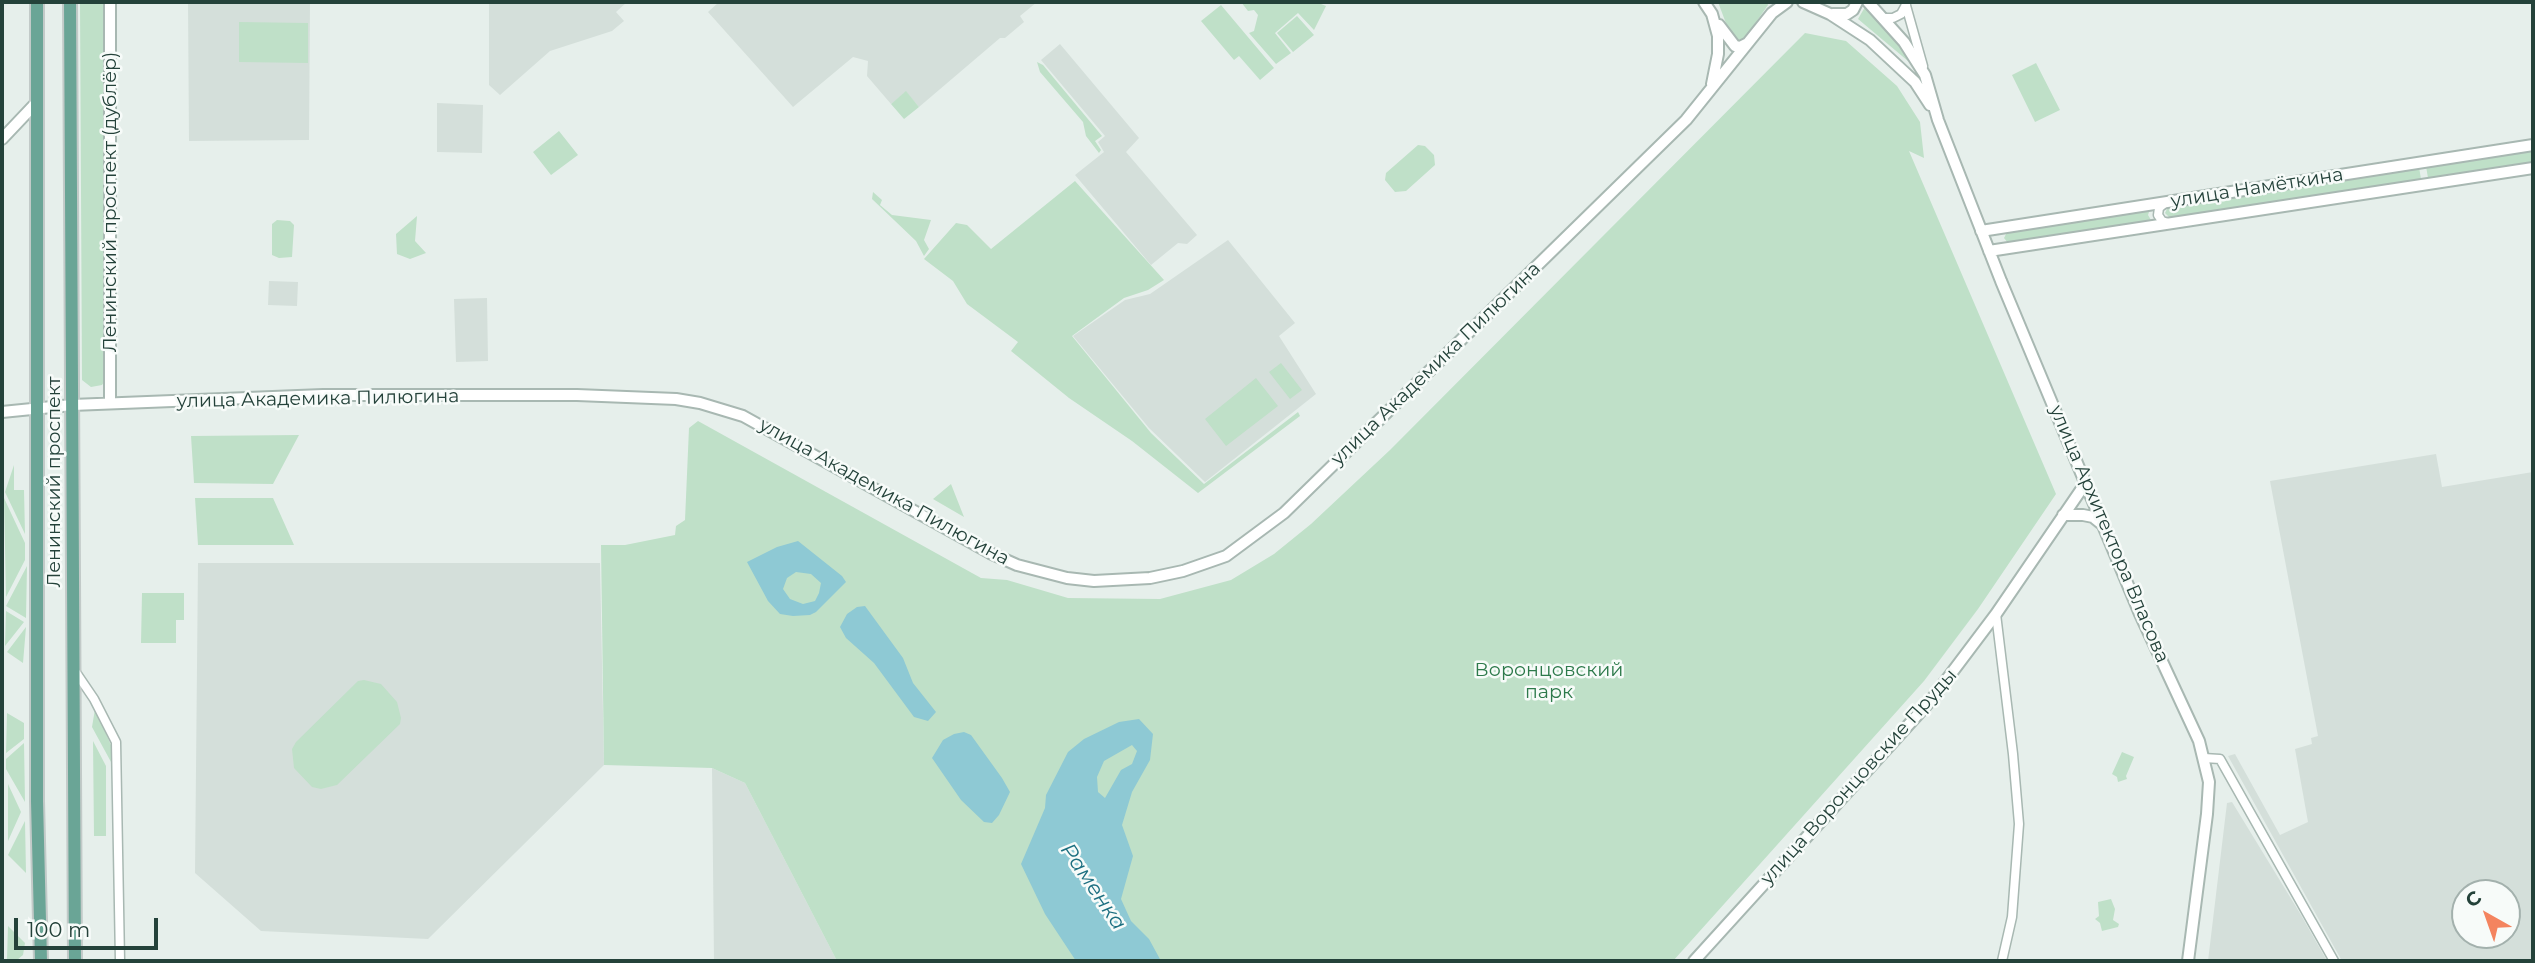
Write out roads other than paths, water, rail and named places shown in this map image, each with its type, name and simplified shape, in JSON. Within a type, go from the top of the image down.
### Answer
[{"type":"main road","name":"Ленинский проспект","points":[[37,2],[35,408],[37,801],[41,961]]},
{"type":"main road","name":"Ленинский проспект","points":[[70,2],[75,961]]},
{"type":"street","name":"Ленинский проспект (дублёр)","points":[[110,2],[110,403]]},
{"type":"street","name":"улица Академика Пилюгина","points":[[1704,2],[1712,14],[1718,36],[1718,54],[1710,90]]},
{"type":"street","name":"улица Академика Пилюгина","points":[[35,408],[355,395],[601,395],[676,399],[701,403],[743,416],[990,553],[1017,565],[1076,579],[1150,578],[1205,565],[1226,556],[1284,513],[1677,128],[1772,13],[1787,2]]},
{"type":"street","points":[[1803,2],[1830,14],[1870,40],[1899,65],[1920,89],[1938,120]]},
{"type":"street","points":[[1830,14],[1847,14],[1857,2]]},
{"type":"street","points":[[1868,2],[1904,42],[1925,75]]},
{"type":"street","points":[[1905,3],[1938,120]]},
{"type":"street","points":[[1884,18],[1901,14],[1905,3]]},
{"type":"street","points":[[1712,14],[1725,36],[1735,46],[1740,47],[1754,38]]},
{"type":"street","points":[[2,139],[37,101]]},
{"type":"street","name":"улица Архитектора Власова","points":[[1938,120],[2085,484],[2140,614],[2192,724],[2204,758],[2209,782],[2207,814],[2188,961]]},
{"type":"street","name":"улица Намёткина","points":[[1981,231],[2533,145]]},
{"type":"street","name":"улица Намёткина","points":[[1989,251],[2533,168]]},
{"type":"street","points":[[2168,202],[2161,205],[2158,215],[2162,221],[2170,223]]},
{"type":"street","points":[[2,403],[35,408]]},
{"type":"street","points":[[2,412],[35,408]]},
{"type":"street","name":"улица Воронцовские Пруды","points":[[1694,961],[1933,699],[1996,614],[2085,484]]},
{"type":"street","points":[[2063,516],[2093,517],[2103,525]]},
{"type":"street","points":[[1996,614],[2019,824],[2012,917],[2002,961]]},
{"type":"street","points":[[74,669],[94,699],[116,742],[120,961]]},
{"type":"street","points":[[2204,758],[2220,759],[2334,961]]},
{"type":"water","points":[[798,541],[846,582],[810,615],[780,614],[768,601],[747,562],[777,547]],"holes":[[[796,572],[811,574],[821,583],[815,601],[803,604],[790,599],[783,589],[787,578]]]},
{"type":"water","points":[[865,606],[903,658],[913,683],[936,712],[928,721],[914,717],[874,663],[846,638],[840,627],[847,614],[857,607]]},
{"type":"water","name":"Раменка","points":[[1139,719],[1153,734],[1150,760],[1132,792],[1122,825],[1133,856],[1121,899],[1131,921],[1149,939],[1161,961],[1076,961],[1045,914],[1021,864],[1045,808],[1046,795],[1068,752],[1084,739],[1119,722]],"holes":[[[1132,745],[1137,751],[1132,764],[1121,770],[1105,798],[1098,792],[1097,777],[1104,761]]]},
{"type":"water","points":[[964,732],[971,735],[1010,792],[992,823],[984,822],[961,800],[932,758],[943,740]]},
{"type":"park label","name":"Воронцовский парк","points":[[1549,681]]}]
